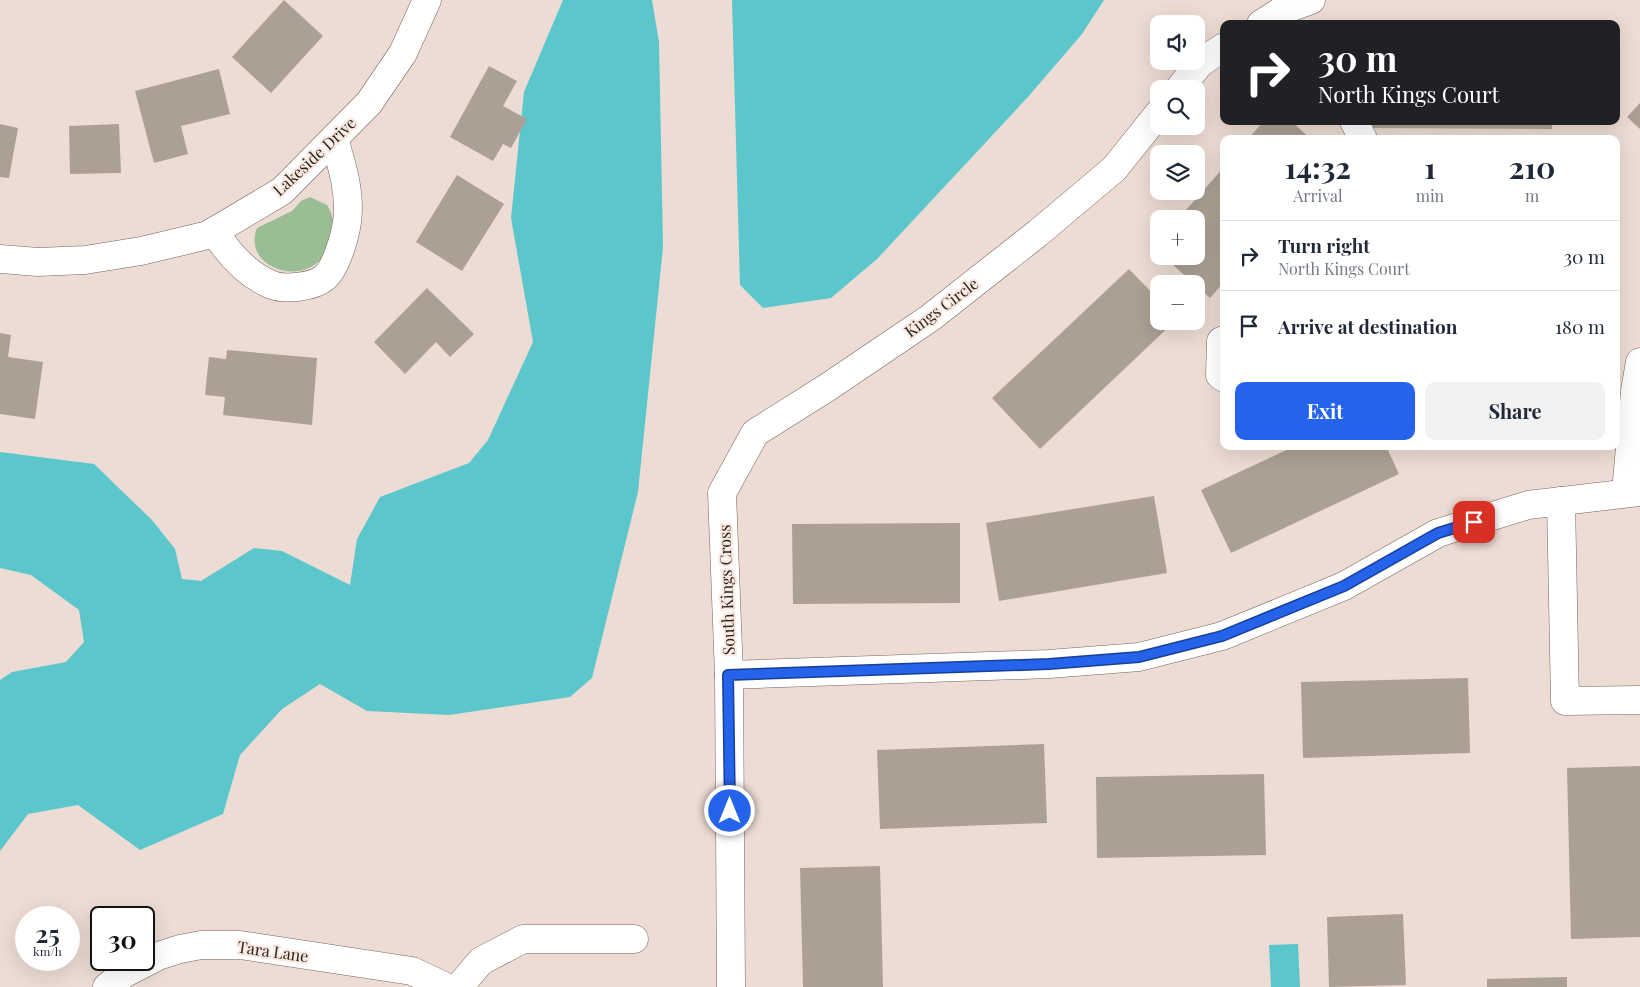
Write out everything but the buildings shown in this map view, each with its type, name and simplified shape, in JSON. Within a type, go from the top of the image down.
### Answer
[{"type":"street","name":"Lakeside Drive","points":[[0,259],[38,262],[85,260],[141,251],[208,235],[282,190],[369,103],[403,52],[427,0]]},
{"type":"street","points":[[1279,19],[1311,0]]},
{"type":"street","points":[[1186,80],[1200,63],[1220,50]]},
{"type":"street","name":"Kings Circle","points":[[722,493],[755,433],[828,387],[930,318],[1038,233],[1114,168],[1150,124]]},
{"type":"street","points":[[214,231],[228,253],[249,271],[273,286],[300,288],[324,278],[339,254],[347,221],[345,176],[334,139]]},
{"type":"street","points":[[728,675],[1049,664],[1139,657],[1222,636],[1344,586],[1438,533],[1528,506],[1633,492],[1640,362]]},
{"type":"street","name":"South Kings Cross","points":[[722,493],[728,675],[731,987]]},
{"type":"street","points":[[1561,501],[1565,701],[1640,700]]},
{"type":"street","points":[[459,987],[481,961],[523,939],[634,939]]},
{"type":"street","name":"Tara Lane","points":[[107,987],[125,973],[158,956],[201,945],[240,945],[412,971],[446,987]]},
{"type":"green space","points":[[310,197],[327,205],[333,219],[332,237],[322,258],[310,267],[296,271],[282,270],[269,265],[259,256],[255,243],[257,228],[292,211],[301,201]]},
{"type":"water","points":[[563,0],[652,0],[659,42],[663,247],[638,492],[592,678],[570,697],[449,715],[367,711],[320,684],[282,709],[240,755],[223,814],[140,850],[78,805],[28,814],[0,851],[0,680],[12,672],[66,662],[84,642],[79,610],[31,575],[0,568],[0,452],[94,464],[152,520],[175,549],[182,579],[201,581],[254,548],[282,551],[350,585],[357,539],[380,497],[469,463],[488,440],[533,342],[511,218],[524,92]]},
{"type":"water","points":[[732,0],[1104,0],[1082,34],[1027,98],[877,259],[831,298],[763,308],[740,285]]},
{"type":"water","points":[[1298,944],[1300,987],[1271,987],[1269,945]]},
{"type":"route","points":[[730,811],[728,675],[1049,664],[1139,657],[1222,636],[1344,586],[1438,533],[1474,522]]}]
